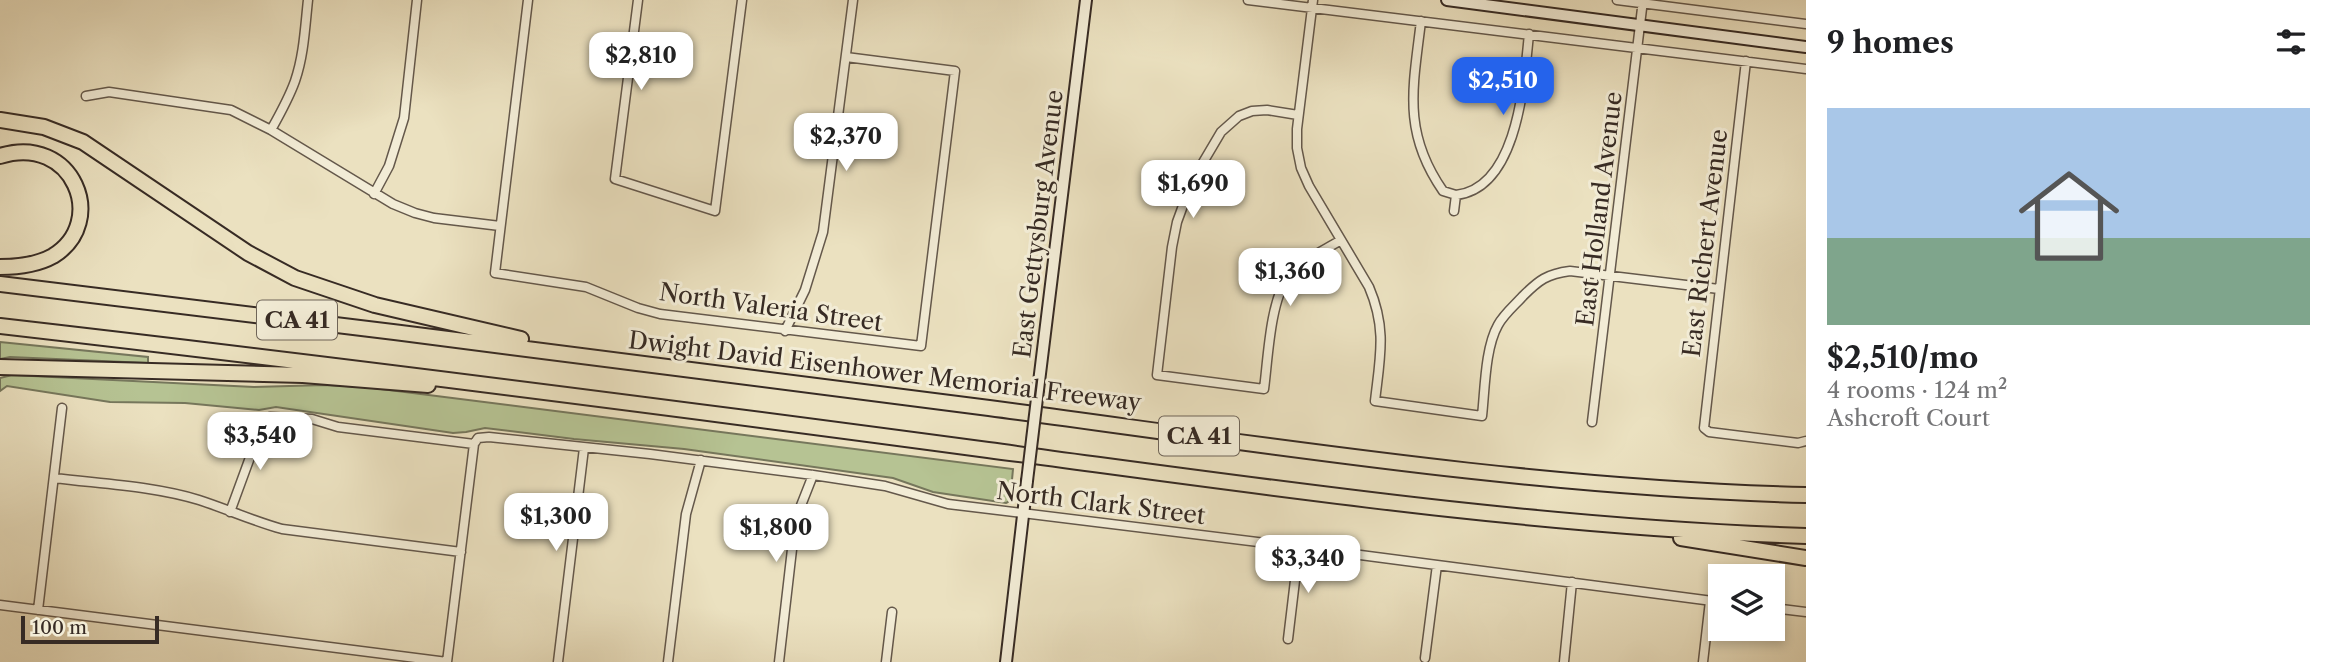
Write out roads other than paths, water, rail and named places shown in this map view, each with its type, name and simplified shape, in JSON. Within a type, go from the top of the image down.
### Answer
[{"type":"highway","points":[[0,120],[44,127],[83,142],[248,253],[313,285],[375,306],[594,356]]},
{"type":"highway","points":[[0,156],[30,153],[58,161],[73,180],[80,208],[76,228],[61,251],[38,262],[0,267]]},
{"type":"highway","name":"Dwight David Eisenhower Memorial Freeway","points":[[0,284],[594,356],[1438,467],[1600,484],[1806,495]]},
{"type":"highway","name":"CA 41","points":[[0,326],[552,392],[1432,508],[1594,524],[1806,536]]},
{"type":"highway","points":[[0,334],[194,348]]},
{"type":"highway","points":[[0,367],[303,375],[552,392]]},
{"type":"highway","points":[[1759,494],[1806,487]]},
{"type":"highway","points":[[1594,524],[1806,558]]},
{"type":"street","points":[[271,130],[296,80],[308,0]]},
{"type":"street","points":[[374,194],[390,166],[404,118],[417,0]]},
{"type":"street","points":[[86,96],[109,92],[216,106],[247,116],[374,194],[415,213],[500,226],[528,0]]},
{"type":"street","points":[[638,0],[615,180],[715,211],[742,0]]},
{"type":"street","points":[[785,331],[805,290],[823,232],[853,0]]},
{"type":"street","name":"East Gettysburg Avenue","points":[[1006,662],[1086,0]]},
{"type":"street","points":[[1248,0],[1312,4],[1421,21],[1806,69]]},
{"type":"street","points":[[1447,0],[1806,47]]},
{"type":"street","points":[[1618,0],[1806,24]]},
{"type":"street","name":"East Holland Avenue","points":[[1592,422],[1643,2]]},
{"type":"street","points":[[1312,4],[1298,115],[1297,148],[1301,168],[1369,287],[1380,320],[1381,344],[1375,401],[1482,416],[1491,345],[1498,325],[1538,282],[1552,273],[1570,271],[1719,289]]},
{"type":"street","points":[[1421,21],[1412,117],[1429,172],[1443,191],[1456,195],[1470,193],[1489,176],[1504,156],[1515,129],[1521,102],[1529,34]]},
{"type":"street","name":"North Valeria Street","points":[[500,226],[495,274],[586,287],[660,314],[921,346],[955,71],[846,57]]},
{"type":"street","name":"East Richert Avenue","points":[[1746,61],[1704,428],[1709,432],[1806,442]]},
{"type":"street","points":[[1298,115],[1267,110],[1252,111],[1239,116],[1221,132],[1192,181],[1177,222],[1172,247],[1157,375],[1264,389],[1279,293],[1288,277],[1301,264],[1341,240]]},
{"type":"street","points":[[1454,211],[1456,195]]},
{"type":"street","points":[[38,610],[62,408]]},
{"type":"street","name":"North Clark Street","points":[[230,512],[263,422],[270,416],[312,419],[338,427],[476,441],[489,437],[701,460],[885,486],[948,504],[1708,601]]},
{"type":"street","points":[[0,605],[447,662],[476,441]]},
{"type":"street","points":[[558,662],[584,448]]},
{"type":"street","points":[[668,662],[686,514],[701,460]]},
{"type":"street","points":[[779,662],[794,532],[813,475]]},
{"type":"street","points":[[54,478],[152,490],[200,501],[282,529],[461,552]]},
{"type":"street","points":[[1288,639],[1299,547]]},
{"type":"street","points":[[1425,658],[1437,565]]},
{"type":"street","points":[[1564,662],[1572,582]]},
{"type":"street","points":[[1785,609],[1806,612]]},
{"type":"street","points":[[886,662],[892,612]]},
{"type":"street","points":[[1703,662],[1708,618]]}]
